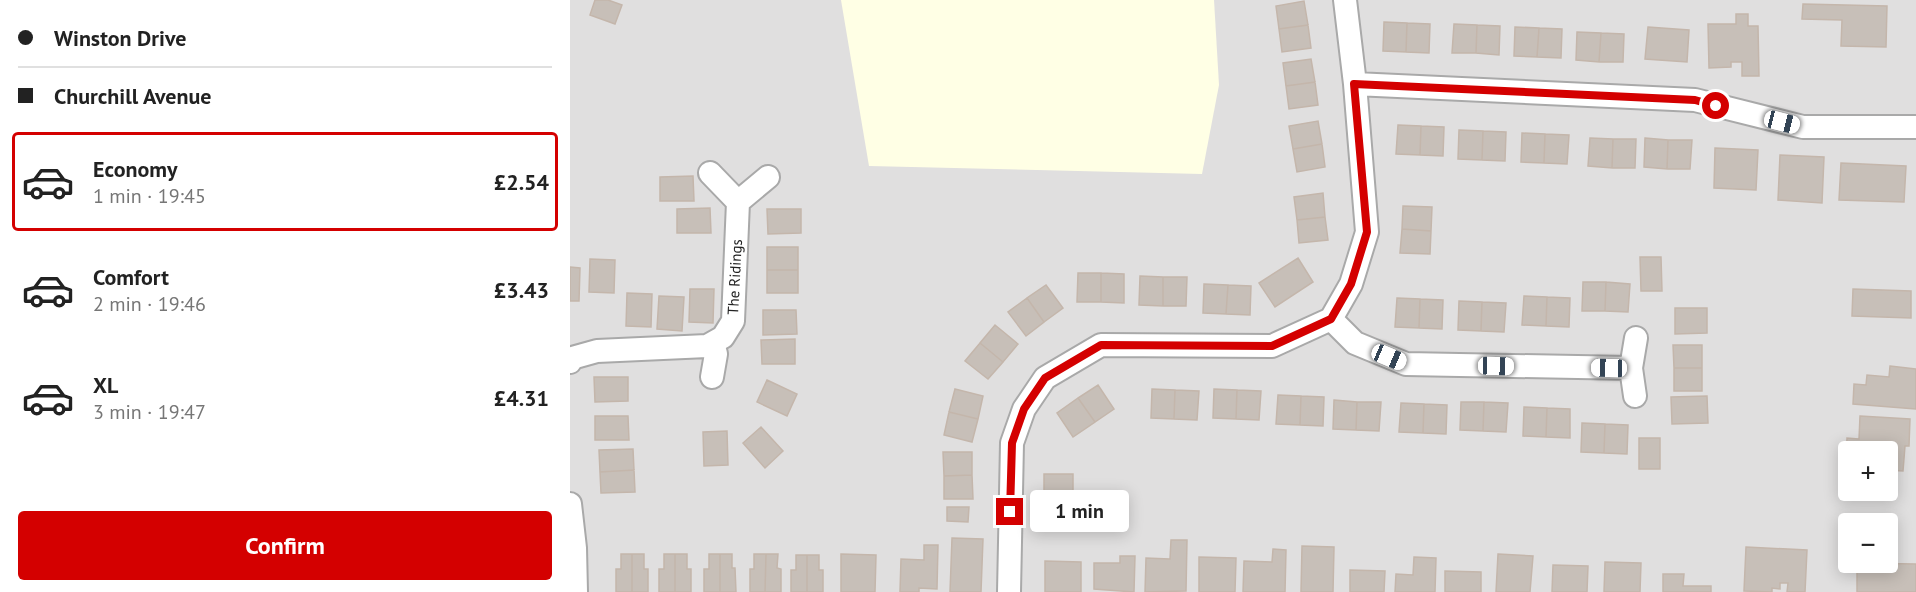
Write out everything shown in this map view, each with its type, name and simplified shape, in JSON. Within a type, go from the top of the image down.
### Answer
[{"type":"street","points":[[1009,592],[1012,443],[1024,409],[1045,378],[1101,345],[1272,346],[1331,319],[1351,284],[1367,232],[1345,0]]},
{"type":"street","points":[[1354,84],[1695,100],[1803,127],[1916,127]]},
{"type":"street","points":[[710,173],[738,202],[768,177]]},
{"type":"street","name":"The Ridings","points":[[713,343],[723,337],[733,321],[738,202]]},
{"type":"street","points":[[1331,319],[1355,343],[1406,364],[1631,368]]},
{"type":"street","points":[[1635,396],[1631,368],[1636,338]]},
{"type":"street","points":[[570,362],[572,358],[597,351],[707,346],[713,343],[716,354],[712,377]]},
{"type":"street","points":[[570,504],[575,548],[576,592]]},
{"type":"shaded area","points":[[570,0],[1916,0],[1916,592],[570,592]]},
{"type":"shaded area","points":[[841,0],[1214,0],[1219,85],[1202,174],[869,166]]},
{"type":"building","points":[[595,0],[608,0],[622,5],[615,24],[590,15]]},
{"type":"building","points":[[1304,1],[1308,25],[1279,29],[1276,6]]},
{"type":"building","points":[[1803,4],[1887,6],[1886,47],[1841,46],[1842,20],[1802,19]]},
{"type":"building","points":[[1736,14],[1748,14],[1748,26],[1758,26],[1759,76],[1742,76],[1742,62],[1731,62],[1731,67],[1709,68],[1708,24],[1736,24]]},
{"type":"building","points":[[1384,22],[1407,23],[1406,52],[1383,51]]},
{"type":"building","points":[[1407,23],[1430,24],[1429,53],[1406,52]]},
{"type":"building","points":[[1454,24],[1477,25],[1476,53],[1452,53]]},
{"type":"building","points":[[1308,25],[1311,48],[1282,52],[1279,29]]},
{"type":"building","points":[[1477,25],[1500,26],[1499,55],[1476,53]]},
{"type":"building","points":[[1515,27],[1539,28],[1537,57],[1514,56]]},
{"type":"building","points":[[1648,27],[1689,30],[1687,62],[1645,59]]},
{"type":"building","points":[[1539,28],[1562,29],[1561,58],[1537,57]]},
{"type":"building","points":[[1577,32],[1601,33],[1599,62],[1576,60]]},
{"type":"building","points":[[1601,33],[1624,34],[1623,62],[1599,62]]},
{"type":"building","points":[[1311,59],[1315,82],[1286,86],[1283,63]]},
{"type":"building","points":[[1315,82],[1318,105],[1289,109],[1286,86]]},
{"type":"building","points":[[1318,121],[1322,144],[1293,149],[1289,126]]},
{"type":"building","points":[[1398,125],[1421,126],[1420,155],[1396,154]]},
{"type":"building","points":[[1421,126],[1444,127],[1443,156],[1420,155]]},
{"type":"building","points":[[1459,130],[1483,131],[1482,160],[1458,159]]},
{"type":"building","points":[[1483,131],[1506,132],[1505,161],[1482,160]]},
{"type":"building","points":[[1522,133],[1545,134],[1544,163],[1521,162]]},
{"type":"building","points":[[1545,134],[1569,135],[1567,164],[1544,163]]},
{"type":"building","points":[[1590,138],[1613,139],[1612,168],[1588,166]]},
{"type":"building","points":[[1645,138],[1668,140],[1667,169],[1644,167]]},
{"type":"building","points":[[1613,139],[1636,139],[1635,168],[1612,168]]},
{"type":"building","points":[[1668,140],[1692,140],[1690,169],[1667,169]]},
{"type":"building","points":[[1322,144],[1325,167],[1297,172],[1293,149]]},
{"type":"building","points":[[1715,148],[1758,150],[1756,190],[1714,188]]},
{"type":"building","points":[[1780,155],[1824,157],[1822,203],[1778,200]]},
{"type":"building","points":[[1841,163],[1906,166],[1904,202],[1839,200]]},
{"type":"building","points":[[693,176],[694,201],[660,201],[660,177]]},
{"type":"building","points":[[1323,193],[1325,217],[1297,220],[1294,197]]},
{"type":"building","points":[[1403,206],[1432,207],[1431,231],[1402,229]]},
{"type":"building","points":[[710,208],[711,233],[677,233],[677,209]]},
{"type":"building","points":[[767,209],[801,209],[801,233],[768,234]]},
{"type":"building","points":[[1325,217],[1328,240],[1299,243],[1297,220]]},
{"type":"building","points":[[1402,229],[1431,231],[1430,254],[1400,253]]},
{"type":"building","points":[[767,247],[798,247],[798,270],[767,270]]},
{"type":"building","points":[[1640,257],[1661,257],[1662,291],[1641,291]]},
{"type":"building","points":[[1298,258],[1313,282],[1275,307],[1259,283]]},
{"type":"building","points":[[590,259],[615,260],[614,293],[589,292]]},
{"type":"building","points":[[570,267],[580,268],[579,301],[570,301]]},
{"type":"building","points":[[767,270],[798,270],[798,293],[767,293]]},
{"type":"building","points":[[1078,273],[1101,273],[1101,302],[1077,302]]},
{"type":"building","points":[[1101,273],[1124,274],[1124,303],[1101,302]]},
{"type":"building","points":[[1140,276],[1163,277],[1163,306],[1139,305]]},
{"type":"building","points":[[1163,277],[1187,277],[1186,306],[1163,306]]},
{"type":"building","points":[[1583,282],[1606,282],[1605,311],[1582,311]]},
{"type":"building","points":[[1606,282],[1630,284],[1628,312],[1605,311]]},
{"type":"building","points":[[1204,284],[1228,285],[1226,314],[1203,313]]},
{"type":"building","points":[[1046,285],[1063,308],[1044,322],[1027,298]]},
{"type":"building","points":[[1228,285],[1251,286],[1250,315],[1226,314]]},
{"type":"building","points":[[690,289],[714,289],[713,323],[689,322]]},
{"type":"building","points":[[1853,289],[1911,291],[1911,318],[1852,316]]},
{"type":"building","points":[[627,293],[652,294],[651,327],[626,326]]},
{"type":"building","points":[[659,296],[684,297],[682,331],[657,329]]},
{"type":"building","points":[[1524,296],[1547,297],[1546,326],[1522,325]]},
{"type":"building","points":[[1547,297],[1570,298],[1569,327],[1546,326]]},
{"type":"building","points":[[1027,298],[1044,322],[1026,336],[1008,312]]},
{"type":"building","points":[[1397,298],[1420,299],[1419,328],[1395,327]]},
{"type":"building","points":[[1420,299],[1443,300],[1442,329],[1419,328]]},
{"type":"building","points":[[1459,301],[1482,302],[1481,331],[1458,330]]},
{"type":"building","points":[[1482,302],[1506,303],[1504,332],[1481,331]]},
{"type":"building","points":[[1675,308],[1707,308],[1707,333],[1675,334]]},
{"type":"building","points":[[763,310],[796,310],[797,334],[763,335]]},
{"type":"building","points":[[995,325],[1018,344],[1003,362],[980,343]]},
{"type":"building","points":[[795,339],[795,364],[762,364],[761,340]]},
{"type":"building","points":[[980,343],[1003,362],[988,379],[965,361]]},
{"type":"building","points":[[1673,345],[1702,345],[1702,368],[1674,368]]},
{"type":"building","points":[[1890,366],[1916,369],[1916,409],[1853,404],[1854,384],[1866,385],[1867,375],[1889,377]]},
{"type":"building","points":[[1674,368],[1702,368],[1702,391],[1674,391]]},
{"type":"building","points":[[594,377],[628,377],[628,401],[595,402]]},
{"type":"building","points":[[767,380],[797,394],[787,416],[757,402]]},
{"type":"building","points":[[1098,385],[1114,409],[1095,422],[1078,398]]},
{"type":"building","points":[[955,389],[983,396],[978,419],[949,412]]},
{"type":"building","points":[[1152,389],[1175,390],[1174,419],[1151,418]]},
{"type":"building","points":[[1214,389],[1237,390],[1236,419],[1213,418]]},
{"type":"building","points":[[1175,390],[1199,391],[1197,420],[1174,419]]},
{"type":"building","points":[[1237,390],[1261,391],[1259,420],[1236,419]]},
{"type":"building","points":[[1278,395],[1301,396],[1300,425],[1276,424]]},
{"type":"building","points":[[1301,396],[1324,397],[1323,426],[1300,425]]},
{"type":"building","points":[[1707,396],[1708,423],[1672,424],[1671,397]]},
{"type":"building","points":[[1078,398],[1095,422],[1073,437],[1057,413]]},
{"type":"building","points":[[1334,400],[1357,402],[1356,430],[1333,429]]},
{"type":"building","points":[[1357,402],[1381,402],[1379,431],[1356,430]]},
{"type":"building","points":[[1461,402],[1484,402],[1483,431],[1460,430]]},
{"type":"building","points":[[1484,402],[1508,403],[1506,432],[1483,431]]},
{"type":"building","points":[[1401,403],[1424,404],[1423,433],[1399,432]]},
{"type":"building","points":[[1424,404],[1447,405],[1446,434],[1423,433]]},
{"type":"building","points":[[1524,407],[1547,408],[1546,437],[1523,436]]},
{"type":"building","points":[[1547,408],[1570,409],[1570,438],[1546,437]]},
{"type":"building","points":[[949,412],[978,419],[972,442],[944,435]]},
{"type":"building","points":[[595,416],[628,416],[629,440],[595,440]]},
{"type":"building","points":[[1860,416],[1910,419],[1909,446],[1905,446],[1903,471],[1898,471],[1898,441],[1847,441],[1847,438],[1859,439]]},
{"type":"building","points":[[1582,423],[1605,424],[1604,453],[1581,452]]},
{"type":"building","points":[[1605,424],[1628,425],[1627,454],[1604,453]]},
{"type":"building","points":[[761,427],[783,451],[765,468],[743,443]]},
{"type":"building","points":[[727,431],[728,465],[704,466],[703,432]]},
{"type":"building","points":[[1639,438],[1660,438],[1660,469],[1639,469]]},
{"type":"building","points":[[633,449],[634,470],[600,472],[599,450]]},
{"type":"building","points":[[943,452],[972,452],[972,475],[944,476]]},
{"type":"building","points":[[634,470],[635,492],[601,493],[600,472]]},
{"type":"building","points":[[1044,474],[1073,474],[1073,498],[1044,497]]},
{"type":"building","points":[[972,475],[973,499],[944,499],[944,476]]},
{"type":"building","points":[[1044,497],[1073,498],[1072,521],[1044,520]]},
{"type":"building","points":[[947,507],[969,507],[968,522],[947,521]]},
{"type":"building","points":[[952,538],[983,539],[981,592],[950,592]]},
{"type":"building","points":[[1171,540],[1187,540],[1186,591],[1145,592],[1146,558],[1170,559]]},
{"type":"building","points":[[924,545],[938,545],[937,589],[919,588],[919,592],[900,592],[901,559],[924,560]]},
{"type":"building","points":[[1302,546],[1334,547],[1333,592],[1301,592]]},
{"type":"building","points":[[1746,547],[1807,550],[1805,592],[1787,592],[1788,583],[1780,583],[1780,589],[1772,588],[1772,592],[1744,591]]},
{"type":"building","points":[[1273,549],[1286,550],[1285,592],[1243,592],[1244,561],[1272,562]]},
{"type":"building","points":[[621,554],[632,554],[632,592],[616,592],[616,569],[621,569]]},
{"type":"building","points":[[632,554],[644,554],[644,569],[648,569],[648,592],[632,592]]},
{"type":"building","points":[[664,554],[675,554],[675,592],[659,592],[659,569],[664,569]]},
{"type":"building","points":[[675,554],[687,554],[687,569],[691,569],[691,592],[675,592]]},
{"type":"building","points":[[709,554],[720,554],[720,592],[704,592],[704,569],[709,569]]},
{"type":"building","points":[[720,554],[732,554],[736,592],[720,592]]},
{"type":"building","points":[[754,554],[766,554],[765,592],[750,592],[750,569],[754,569]]},
{"type":"building","points":[[766,554],[778,554],[777,568],[781,569],[781,592],[765,592]]},
{"type":"building","points":[[841,554],[876,555],[875,592],[841,592]]},
{"type":"building","points":[[1498,554],[1533,556],[1530,592],[1496,592]]},
{"type":"building","points":[[796,555],[807,555],[807,592],[791,592],[791,570],[796,570]]},
{"type":"building","points":[[807,555],[819,555],[819,570],[823,570],[823,592],[807,592]]},
{"type":"building","points":[[1120,556],[1135,556],[1134,592],[1094,589],[1094,563],[1120,563]]},
{"type":"building","points":[[1199,557],[1236,558],[1235,592],[1199,592]]},
{"type":"building","points":[[1414,557],[1436,558],[1435,592],[1395,592],[1396,574],[1413,575]]},
{"type":"building","points":[[1045,561],[1081,562],[1081,592],[1045,592]]},
{"type":"building","points":[[1605,562],[1641,563],[1640,592],[1604,592]]},
{"type":"building","points":[[1898,564],[1916,564],[1916,592],[1857,592],[1857,573],[1898,573]]},
{"type":"building","points":[[1553,565],[1588,566],[1587,592],[1552,592]]},
{"type":"building","points":[[1350,570],[1385,571],[1384,592],[1350,592]]},
{"type":"building","points":[[1445,571],[1481,572],[1481,592],[1445,592]]},
{"type":"building","points":[[1663,574],[1684,574],[1683,586],[1711,586],[1711,592],[1663,592]]},
{"type":"route","points":[[1010,512],[1012,443],[1024,409],[1045,378],[1101,345],[1272,346],[1331,319],[1351,284],[1367,232],[1354,84],[1695,100],[1716,106]]}]
